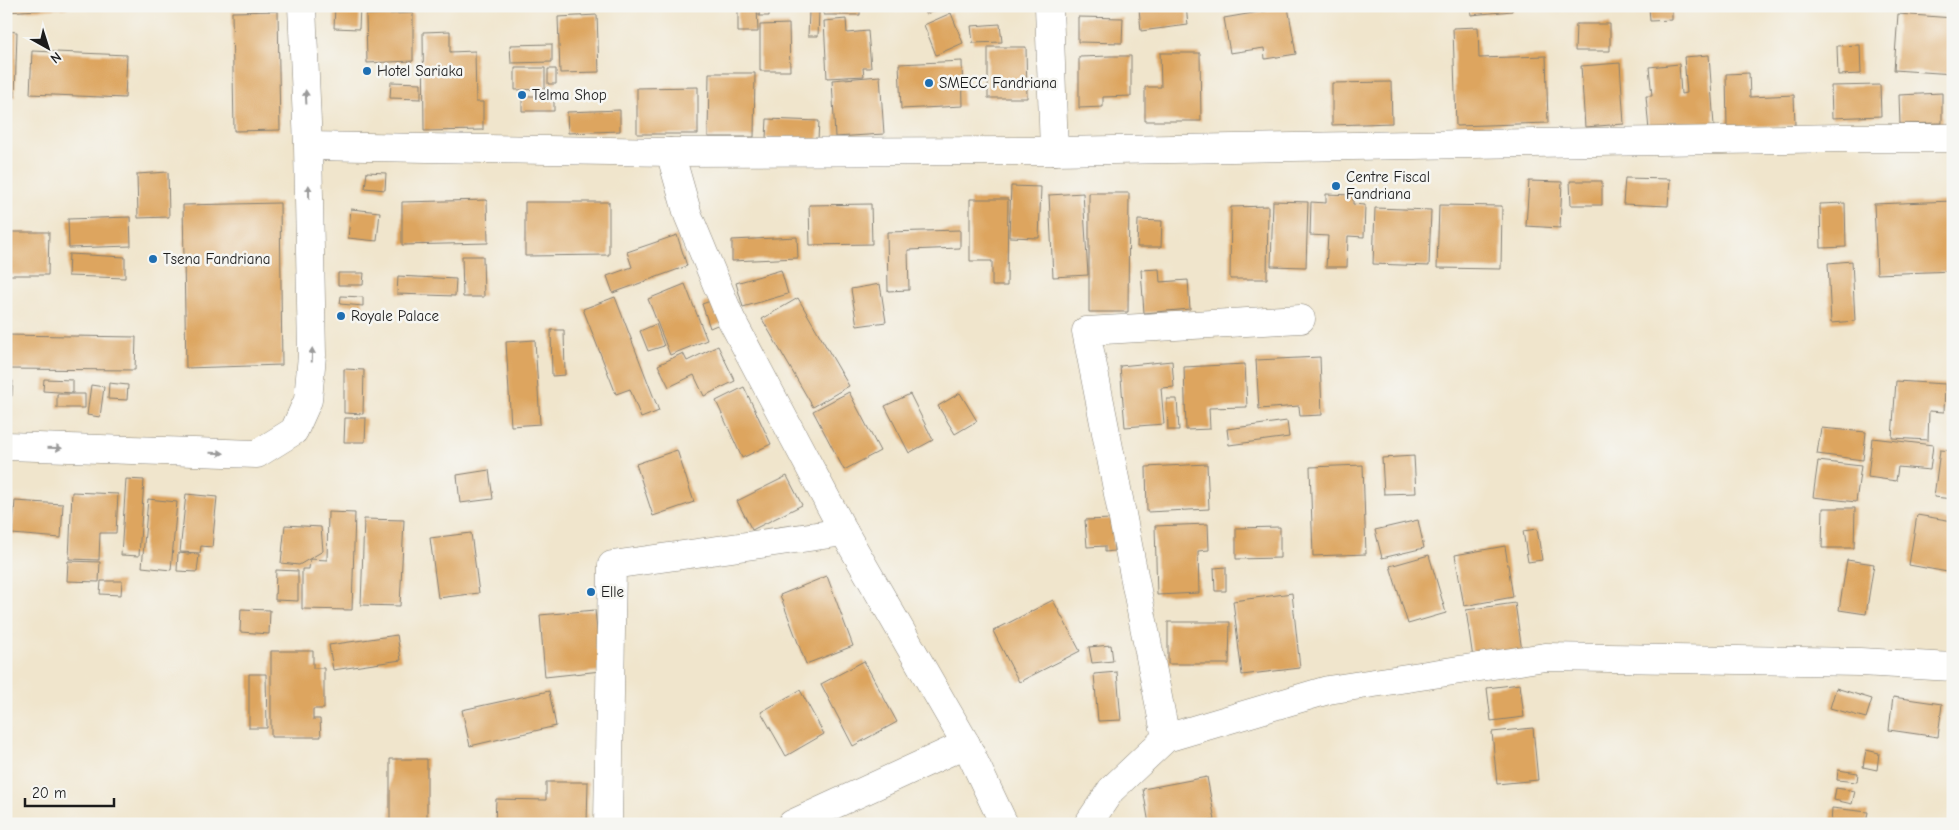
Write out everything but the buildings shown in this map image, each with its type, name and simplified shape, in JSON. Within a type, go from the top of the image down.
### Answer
[{"type":"street","points":[[6,446],[257,454],[294,431],[308,400],[312,356],[308,146],[302,6]]},
{"type":"street","points":[[1049,6],[1054,151]]},
{"type":"street","points":[[308,146],[670,152],[1054,151],[1822,138],[1953,138]]},
{"type":"street","points":[[670,152],[688,215],[731,320],[844,532],[966,744],[1004,824]]},
{"type":"street","points":[[1166,738],[1086,331],[1301,319]]},
{"type":"street","points":[[608,824],[612,566],[844,532]]},
{"type":"street","points":[[1088,824],[1111,790],[1166,738],[1328,690],[1545,657],[1860,662],[1953,667]]},
{"type":"street","points":[[792,824],[966,744]]},
{"type":"place","name":"Hotel Sariaka","points":[[367,71]]},
{"type":"place","name":"SMECC Fandriana","points":[[929,83]]},
{"type":"place","name":"Telma Shop","points":[[522,95]]},
{"type":"place","name":"Centre Fiscal Fandriana","points":[[1336,186]]},
{"type":"place","name":"Tsena Fandriana","points":[[153,259]]},
{"type":"place","name":"Royale Palace","points":[[341,316]]},
{"type":"place","name":"Elle","points":[[591,592]]}]
